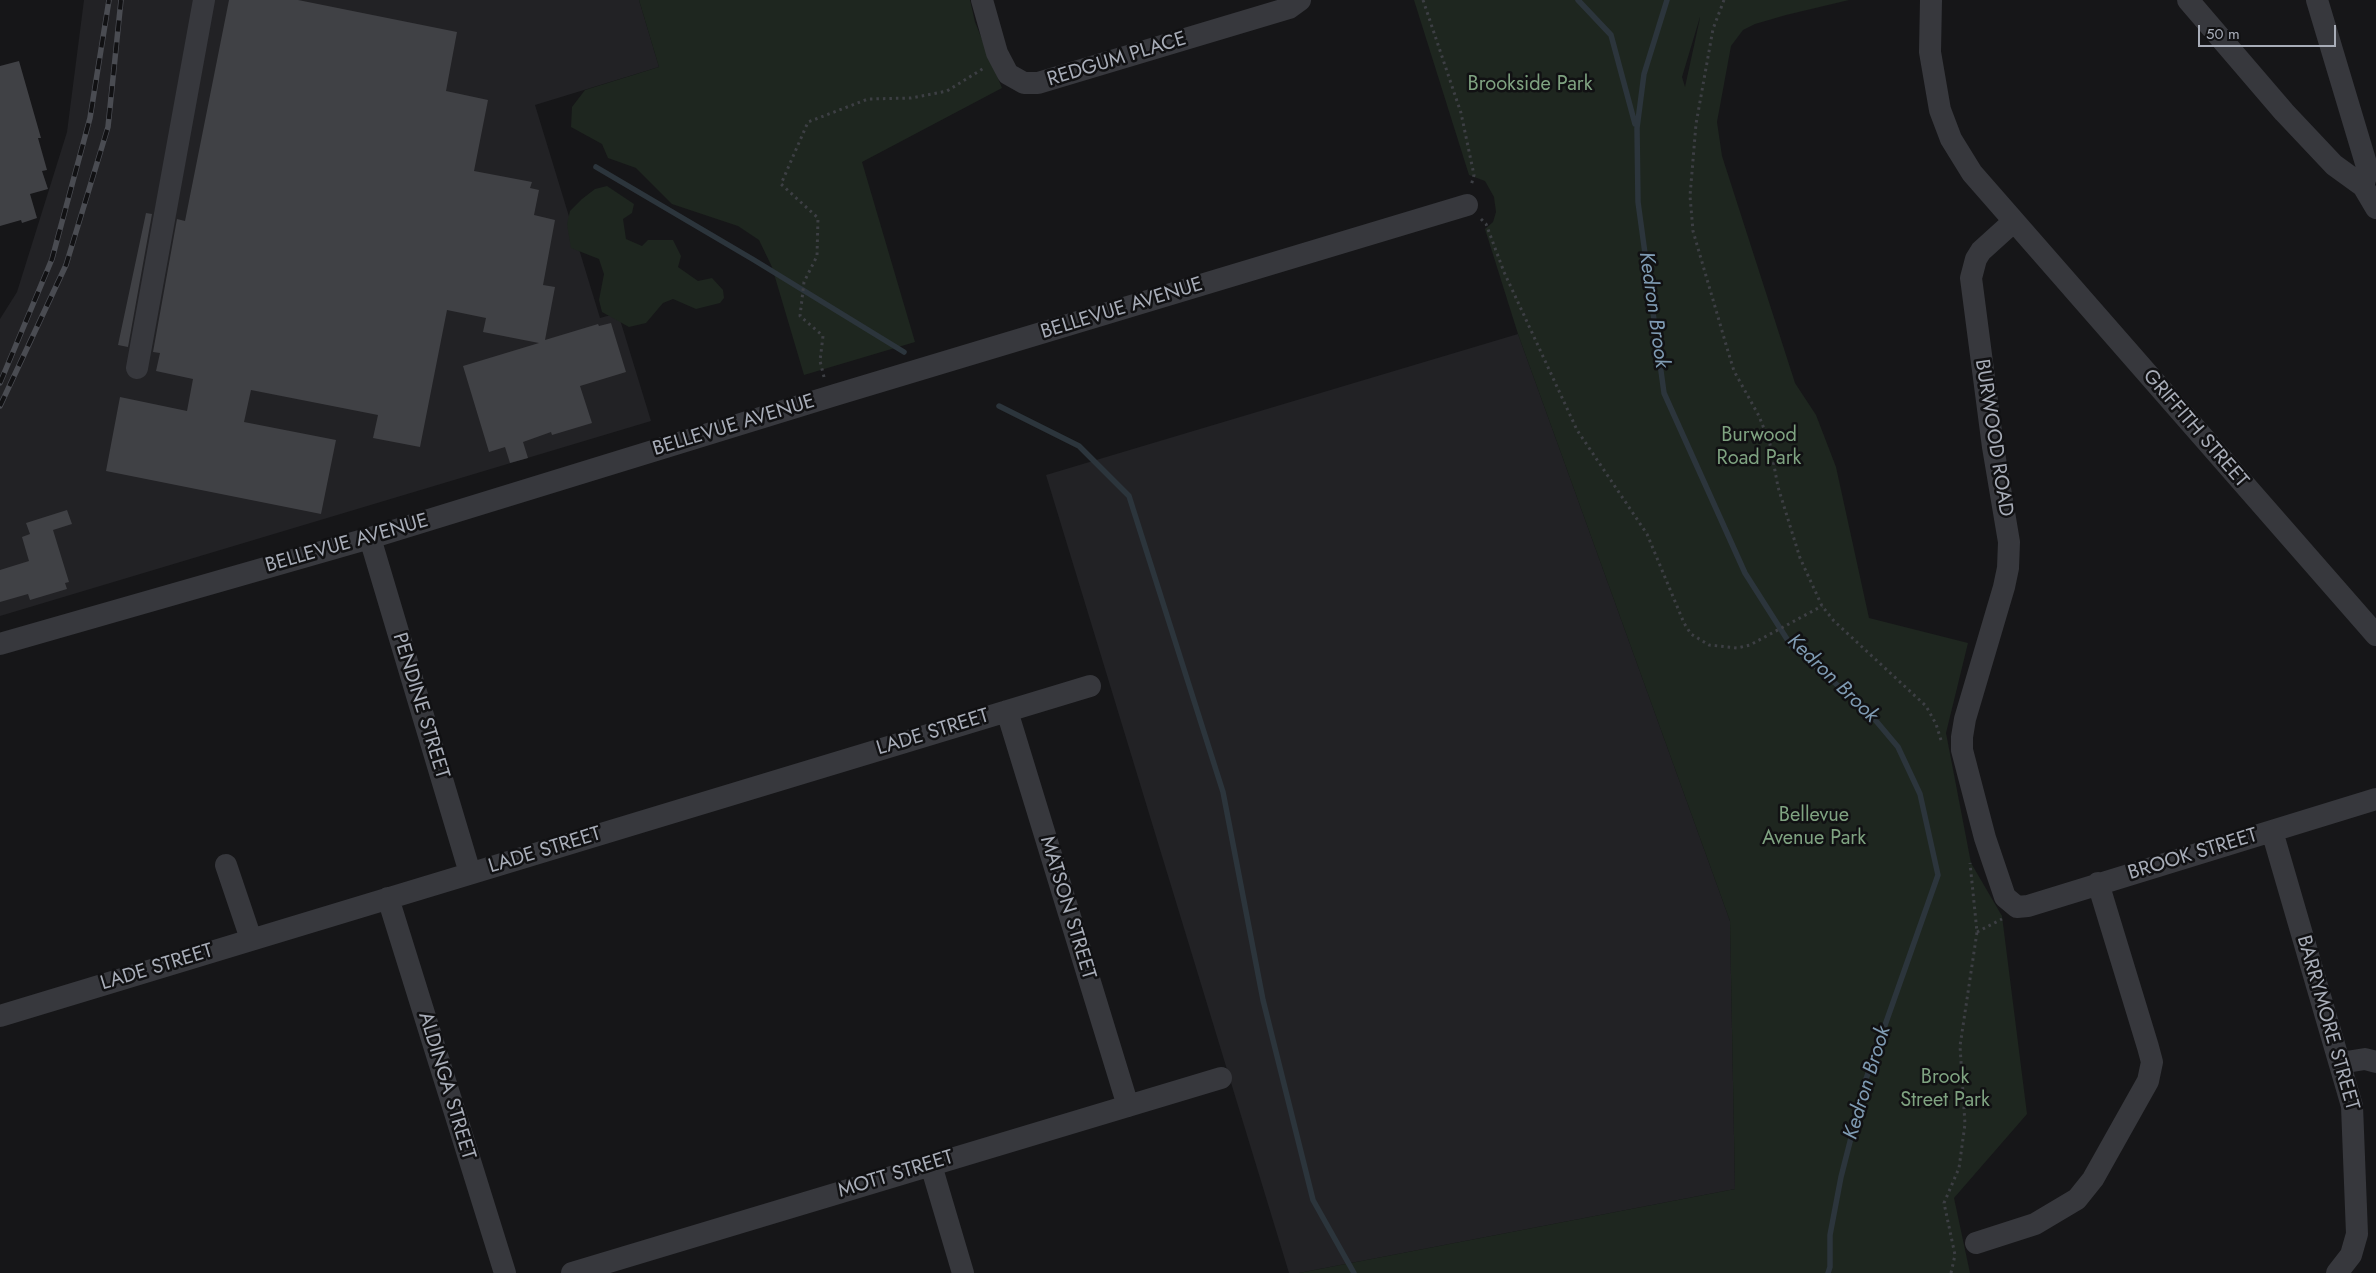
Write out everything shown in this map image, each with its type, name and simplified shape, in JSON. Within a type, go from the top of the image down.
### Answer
[{"type":"street","points":[[137,368],[204,0]]},
{"type":"street","name":"REDGUM PLACE","points":[[982,0],[997,53],[1008,74],[1024,83],[1038,83],[1289,8],[1300,0]]},
{"type":"street","points":[[1931,0],[1932,66],[1944,123],[1972,173],[2013,222]]},
{"type":"street","points":[[2188,0],[2284,112],[2334,165],[2363,186],[2376,208]]},
{"type":"street","points":[[2317,0],[2368,170],[2363,186]]},
{"type":"street","name":"BELLEVUE AVENUE","points":[[0,644],[370,538],[826,398],[1467,205]]},
{"type":"street","name":"GRIFFITH STREET","points":[[2013,222],[2376,635]]},
{"type":"street","name":"BURWOOD ROAD","points":[[2010,903],[1999,882],[1985,838],[1962,750],[1962,737],[1965,719],[2004,587],[2008,568],[2009,542],[1993,446],[1971,278],[1973,267],[1981,251],[2013,222]]},
{"type":"street","name":"PENDINE STREET","points":[[370,538],[470,873]]},
{"type":"street","name":"LADE STREET","points":[[0,1016],[1090,686]]},
{"type":"street","name":"MATSON STREET","points":[[1007,711],[1128,1106]]},
{"type":"street","name":"BROOK STREET","points":[[2010,903],[2017,907],[2028,906],[2376,799]]},
{"type":"street","name":"BARRYMORE STREET","points":[[2272,831],[2340,1063],[2354,1120],[2357,1234],[2352,1255],[2337,1273]]},
{"type":"street","points":[[226,865],[251,940]]},
{"type":"street","points":[[1976,1243],[2034,1224],[2077,1199],[2093,1179],[2148,1081],[2152,1062],[2098,883]]},
{"type":"street","name":"ALDINGA STREET","points":[[388,898],[505,1273]]},
{"type":"street","points":[[2340,1063],[2365,1059],[2376,1062]]},
{"type":"street","name":"MOTT STREET","points":[[572,1273],[1221,1078]]},
{"type":"street","points":[[931,1165],[962,1273]]},
{"type":"path","points":[[1423,0],[1461,114],[1474,175],[1467,205],[1486,224],[1504,272],[1577,430],[1647,534],[1684,623],[1691,634],[1709,645],[1729,649],[1750,645],[1822,606]]},
{"type":"path","points":[[1724,0],[1713,29],[1696,124],[1690,196],[1693,231],[1734,371],[1759,416],[1770,444],[1778,487],[1800,558],[1822,606],[1834,621],[1926,706],[1936,724],[1942,746]]},
{"type":"path","points":[[824,377],[820,361],[823,336],[800,316],[804,282],[817,256],[818,218],[781,184],[808,122],[868,99],[911,98],[948,92],[989,64],[997,53]]},
{"type":"path","points":[[1951,1273],[1955,1255],[1944,1203],[1959,1168],[1965,1124],[1960,1046],[1977,932],[1968,854]]},
{"type":"path","points":[[1977,932],[2002,920],[2010,903]]},
{"type":"shaded area","points":[[84,0],[639,0],[659,67],[535,105],[600,318],[618,313],[651,421],[0,616],[0,319],[17,292],[67,132]]},
{"type":"shaded area","points":[[1518,334],[1730,921],[1735,1189],[1299,1273],[1289,1273],[1046,475]]},
{"type":"green space","points":[[639,0],[970,0],[975,22],[1002,88],[862,162],[915,342],[804,375],[772,267],[759,240],[738,226],[672,204],[636,168],[608,158],[602,144],[571,127],[572,107],[585,90],[659,67]]},
{"type":"green space","points":[[1414,0],[1849,0],[1786,15],[1755,24],[1743,30],[1731,46],[1717,122],[1722,156],[1795,383],[1816,415],[1836,467],[1869,618],[1968,643],[1946,733],[1971,863],[2002,916],[2027,1114],[1954,1198],[1970,1273],[1299,1273],[1735,1189],[1730,921],[1518,334],[1485,229],[1493,222],[1496,212],[1494,197],[1485,181],[1469,175]],"holes":[[[1700,17],[1685,87],[1682,77]]]},
{"type":"green space","points":[[607,186],[634,204],[632,213],[623,219],[626,239],[642,246],[648,240],[673,240],[681,256],[678,267],[698,281],[712,278],[723,290],[724,298],[720,303],[696,309],[673,299],[663,303],[646,323],[629,327],[602,312],[599,300],[604,274],[599,259],[571,248],[567,224],[570,211],[582,199],[595,189]]},
{"type":"building","points":[[229,0],[298,0],[457,32],[446,91],[488,100],[474,171],[532,182],[530,188],[539,190],[534,215],[555,220],[543,285],[555,287],[545,340],[598,324],[599,326],[611,323],[626,372],[580,386],[592,423],[552,435],[551,432],[523,442],[528,458],[510,463],[505,447],[489,452],[463,366],[539,343],[483,332],[486,318],[447,310],[420,447],[373,438],[378,415],[251,390],[244,422],[336,440],[321,514],[106,471],[120,397],[187,411],[193,379],[156,371],[160,353],[153,352],[177,219],[185,221]]},
{"type":"building","points":[[19,61],[41,138],[38,138],[47,170],[42,171],[48,189],[30,194],[37,218],[22,223],[21,220],[0,226],[0,66]]},
{"type":"building","points":[[146,213],[152,214],[128,347],[118,345]]},
{"type":"building","points":[[67,510],[72,524],[53,530],[69,582],[65,583],[67,589],[30,600],[28,594],[0,602],[0,570],[29,561],[22,537],[30,534],[26,523]]},
{"type":"waterway","points":[[1578,0],[1611,35],[1635,124]]},
{"type":"waterway","name":"Kedron Brook","points":[[1667,0],[1644,74],[1637,128],[1638,202],[1664,393],[1745,573],[1792,647],[1866,709],[1898,747],[1920,794],[1938,875],[1866,1079],[1841,1177],[1830,1235],[1830,1267],[1828,1273]]},
{"type":"waterway","points":[[596,167],[754,260],[904,352]]},
{"type":"waterway","points":[[999,406],[1079,446],[1129,496],[1223,792],[1263,1000],[1313,1200],[1354,1273]]},
{"type":"railway","points":[[0,383],[52,259],[90,118],[109,0]]},
{"type":"railway","points":[[0,406],[66,265],[108,127],[121,0]]},
{"type":"park label","name":"Brookside Park","points":[[1530,85]]},
{"type":"park label","name":"Burwood Road Park","points":[[1759,448]]},
{"type":"park label","name":"Bellevue Avenue Park","points":[[1814,828]]},
{"type":"park label","name":"Brook Street Park","points":[[1945,1090]]}]
